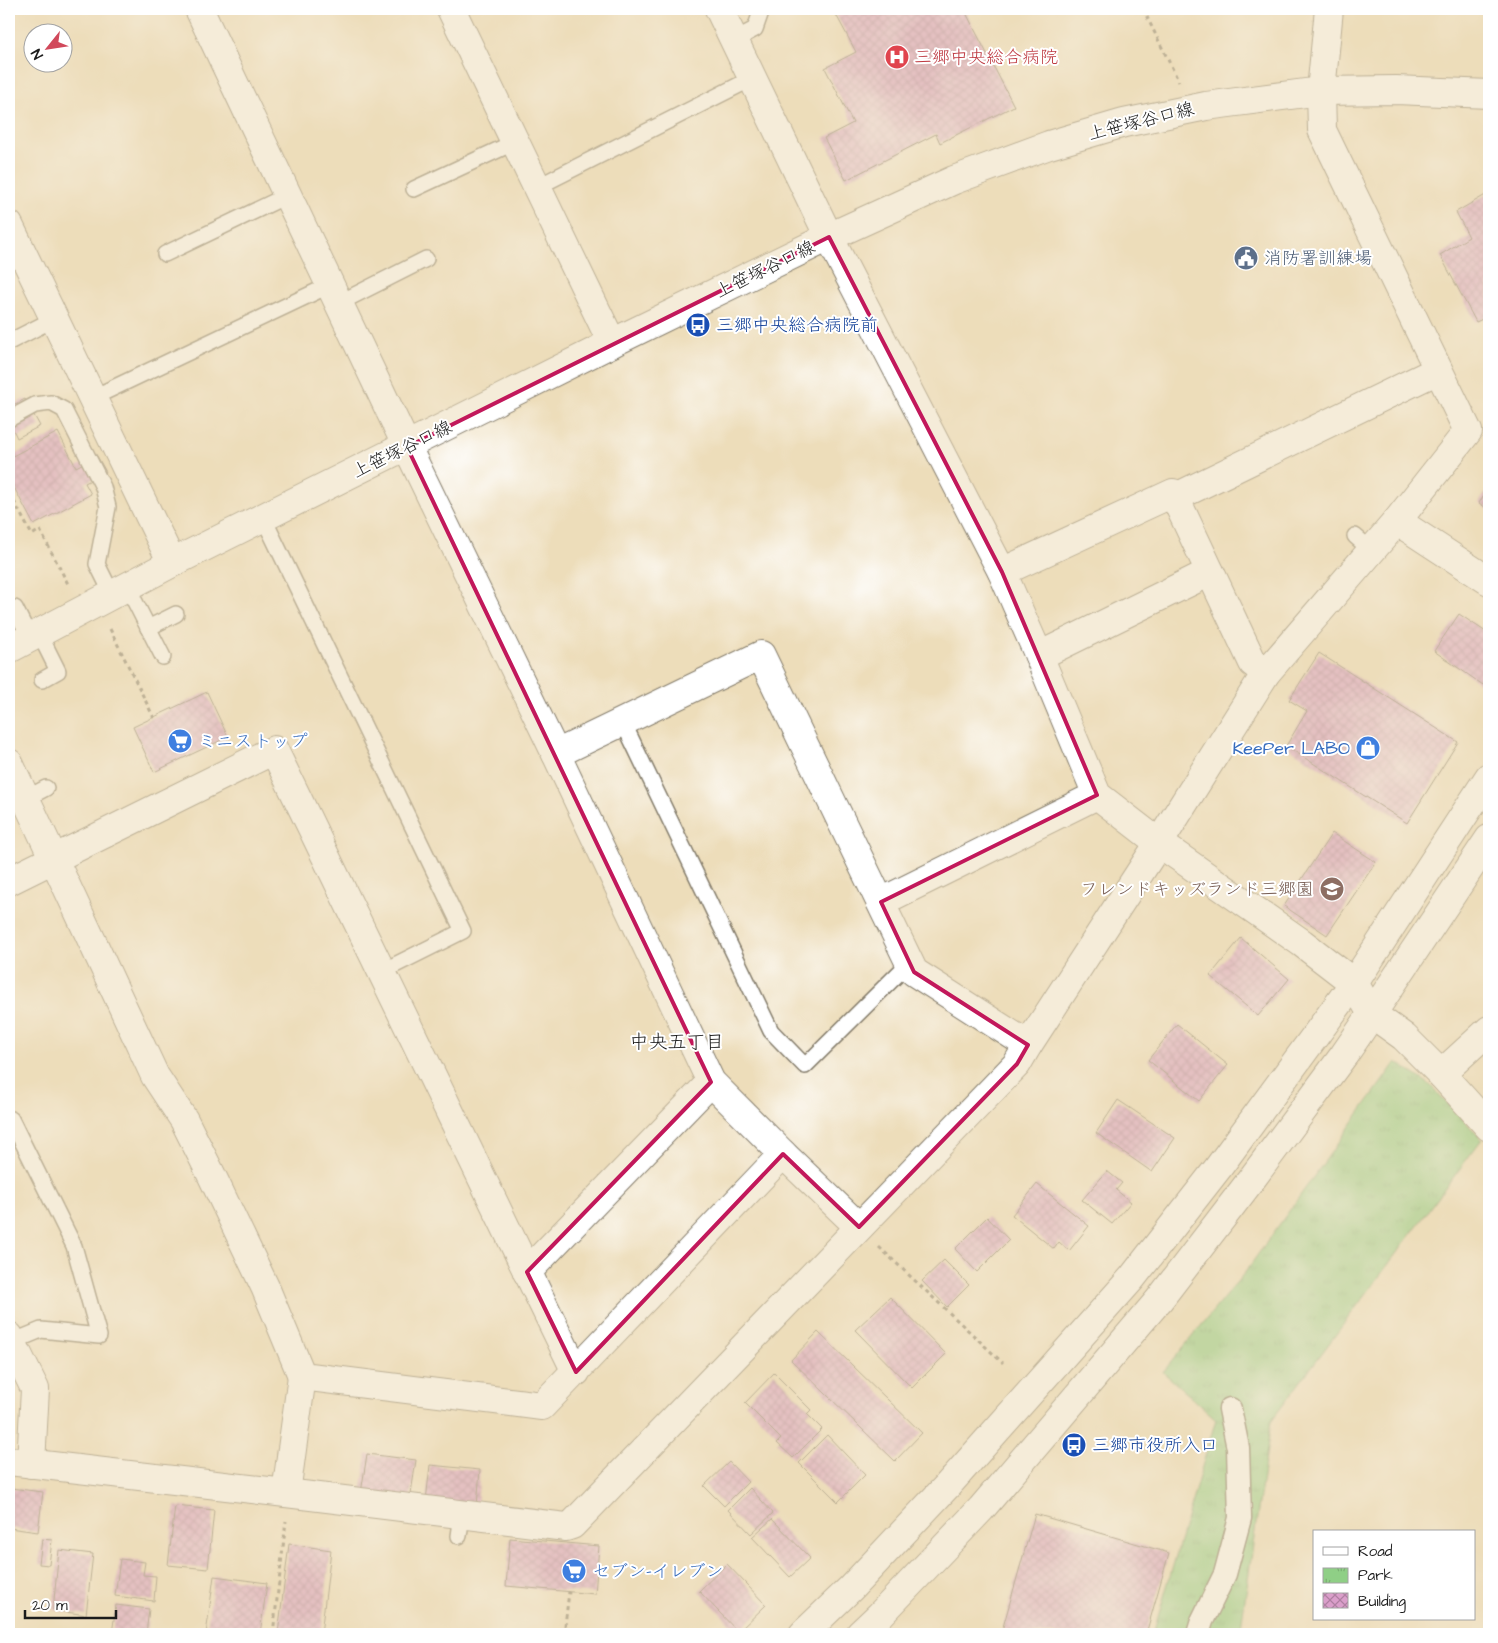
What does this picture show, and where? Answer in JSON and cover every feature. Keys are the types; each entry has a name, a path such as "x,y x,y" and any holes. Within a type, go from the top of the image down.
{"street":[{"path":"199,9 711,1082 859,1227"},
{"path":"451,9 612,343"},
{"path":"719,9 829,237 1002,572 1097,796 1302,943 1354,983 1372,1014 1404,1037 1489,1126"},
{"path":"10,1339 35,1389 20,1462 288,1493 460,1525 566,1528 572,1525 1017,1064 1160,843 1266,673 1363,543 1397,521 1468,431 1322,130 1321,91 1329,9"},
{"name":"上笹塚谷口線","path":"26,640 172,563 612,343 829,237 954,180 1049,145 1124,124 1206,106 1321,91 1396,90 1489,94"},
{"path":"9,225 172,563"},
{"path":"1176,497 1309,441 1438,370"},
{"path":"1002,572 1174,493 1252,663 1266,673"},
{"path":"1397,521 1489,581"},
{"path":"1039,656 1210,572"},
{"path":"556,754 762,655 914,972 1028,1045"},
{"path":"9,880 274,750 576,1372"},
{"path":"9,764 36,794 53,859 155,1076 184,1120 257,1270 302,1376 288,1493"},
{"path":"803,1634 851,1588 947,1486 1132,1278 1218,1168 1354,983 1489,777"},
{"path":"881,902 1097,796"},
{"path":"860,1634 981,1509 1159,1300 1245,1188 1372,1014 1489,839"},
{"path":"1441,1074 1489,1030"},
{"path":"527,1272 711,1082"},
{"path":"302,1376 542,1406 783,1154"},
{"path":"1198,1634 1202,1621 1226,1574 1240,1518 1238,1448 1230,1410"}],"lane":[{"path":"734,40 756,29 762,9"},
{"path":"537,187 753,78"},
{"path":"414,189 515,142"},
{"path":"165,254 288,195"},
{"path":"92,398 334,294 426,259"},
{"path":"9,342 54,319"},
{"path":"9,419 35,405 51,403 64,410 103,486 108,507 97,564 120,590 148,628 163,657"},
{"path":"263,517 463,931 381,972"},
{"path":"15,608 26,640 58,671 42,680"},
{"path":"148,628 176,614"},
{"path":"624,722 771,1031 805,1066 910,962"},
{"path":"9,1121 12,1119 74,1246 98,1336 41,1330 10,1339"}],"path":[{"path":"1143,9 1181,86"},
{"path":"16,491 9,494 32,535 40,530 72,591"},
{"path":"108,624 154,718"},
{"path":"859,1227 1002,1363"},
{"path":"273,1634 288,1493"},
{"path":"564,1634 569,1592"}],"highlighted area":[{"path":"829,237 1002,572 1097,795 881,902 914,972 1028,1045 1017,1064 859,1227 783,1154 576,1372 527,1272 711,1082 407,447"}],"green space":[{"path":"1396,1062 1429,1084 1482,1139 1271,1421 1240,1634 1153,1634 1216,1419 1163,1372 1246,1271"}],"building":[{"path":"833,9 964,9 1014,106 940,143 936,134 846,180 824,138 853,123 825,68 856,52"},
{"path":"1489,193 1489,316 1476,322 1440,255 1469,237 1456,212"},
{"path":"25,399 40,426 17,438 9,421 9,407"},
{"path":"58,432 76,467 97,456 106,472 85,483 91,494 34,525 9,478 9,458"},
{"path":"1489,488 1489,510 1479,503"},
{"path":"1459,614 1489,634 1489,676 1483,685 1434,651"},
{"path":"1319,653 1458,742 1407,823 1286,746 1307,711 1289,700"},
{"path":"207,692 228,737 154,772 133,727"},
{"path":"1332,833 1376,862 1327,935 1284,906"},
{"path":"1241,938 1289,979 1258,1016 1210,976"},
{"path":"1177,1024 1228,1065 1199,1101 1148,1060"},
{"path":"1118,1100 1175,1138 1152,1172 1096,1133"},
{"path":"1107,1171 1122,1183 1116,1190 1131,1202 1112,1224 1082,1200"},
{"path":"1037,1184 1089,1226 1069,1251 1059,1242 1054,1249 1012,1215"},
{"path":"987,1217 1009,1240 977,1272 955,1249"},
{"path":"944,1260 969,1285 947,1307 922,1281"},
{"path":"890,1297 946,1354 912,1388 855,1330"},
{"path":"818,1332 922,1433 895,1461 791,1360"},
{"path":"774,1373 811,1410 807,1414 822,1429 793,1458 777,1443 781,1439 745,1403"},
{"path":"827,1435 865,1475 838,1502 799,1463"},
{"path":"367,1454 416,1460 410,1500 361,1493"},
{"path":"729,1462 748,1482 724,1506 704,1486"},
{"path":"430,1465 480,1470 477,1506 426,1501"},
{"path":"10,1488 43,1492 38,1532 9,1528"},
{"path":"750,1488 773,1513 751,1534 728,1510"},
{"path":"175,1506 214,1510 208,1569 168,1565"},
{"path":"1035,1514 1169,1553 1146,1634 1001,1634"},
{"path":"772,1519 810,1558 790,1577 752,1537"},
{"path":"510,1538 599,1546 595,1594 506,1586"},
{"path":"42,1539 52,1540 49,1565 39,1564"},
{"path":"289,1544 331,1550 321,1634 278,1634"},
{"path":"59,1550 93,1554 86,1615 53,1610"},
{"path":"120,1559 145,1562 143,1575 156,1576 154,1601 115,1596"},
{"path":"727,1564 766,1605 738,1632 699,1591"},
{"path":"214,1576 267,1583 260,1634 206,1634"},
{"path":"116,1605 149,1609 146,1634 112,1634"}],"place":[{"name":"三郷中央総合病院","path":"897,57"},
{"name":"消防署訓練場","path":"1246,258"},
{"name":"三郷中央総合病院前","path":"698,325"},
{"name":"ミニストップ","path":"180,741"},
{"name":"KeePer LABO","path":"1368,748"},
{"name":"フレンドキッズランド三郷園","path":"1332,889"},
{"name":"三郷市役所入口","path":"1074,1445"},
{"name":"セブン-イレブン","path":"574,1571"}],"district":[{"name":"中央五丁目","path":"677,1041"}]}
